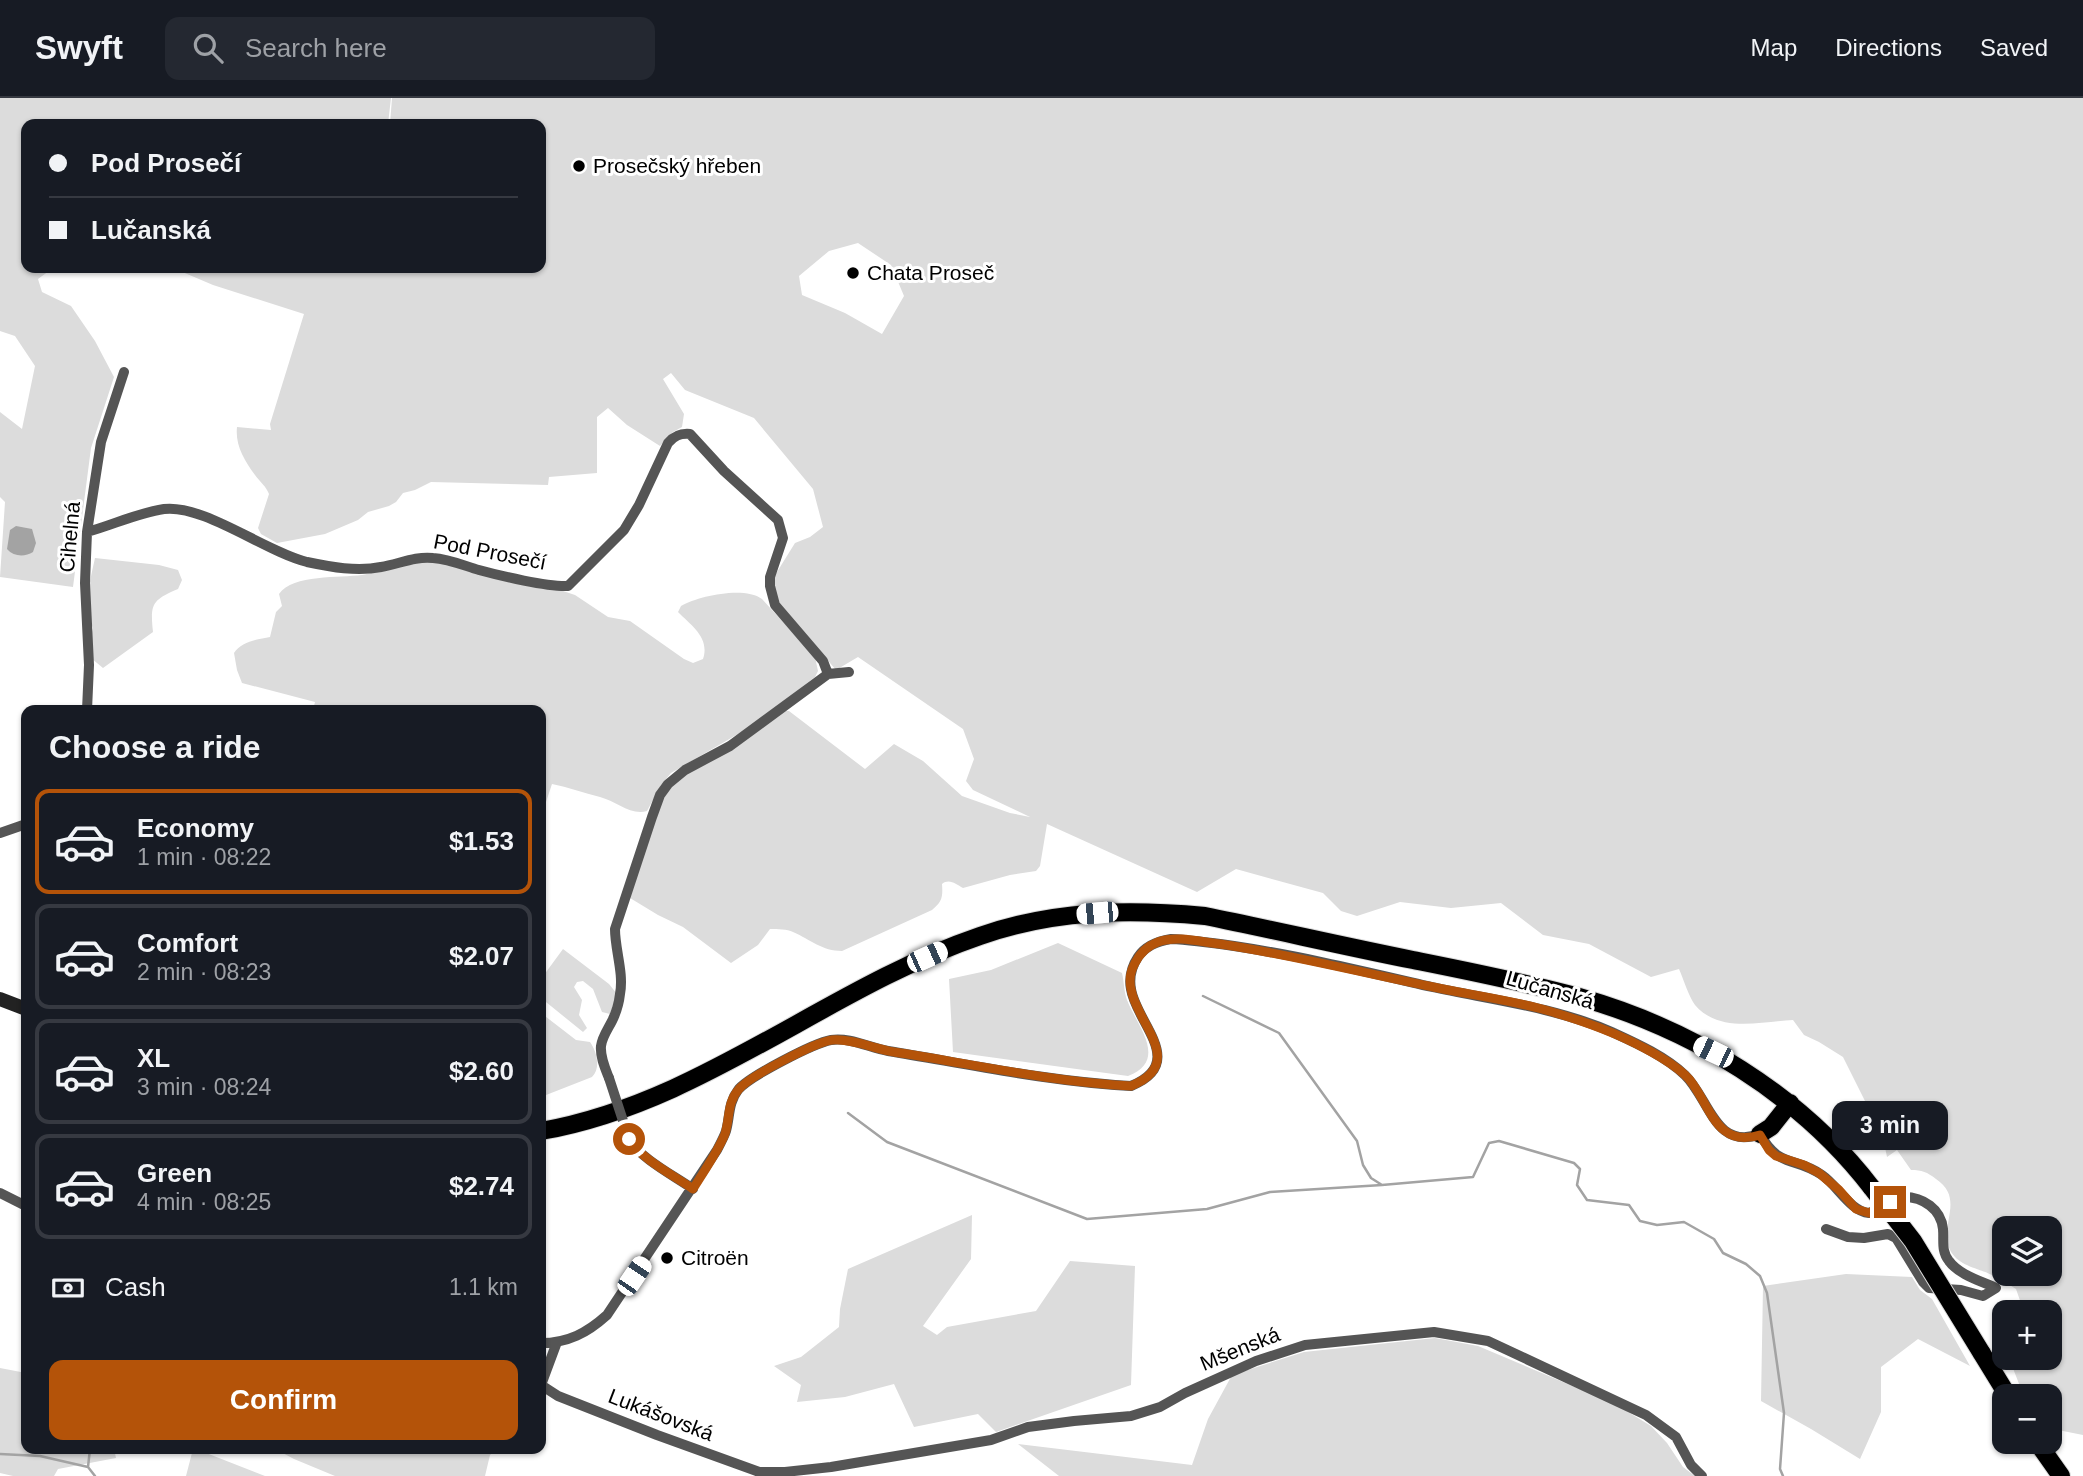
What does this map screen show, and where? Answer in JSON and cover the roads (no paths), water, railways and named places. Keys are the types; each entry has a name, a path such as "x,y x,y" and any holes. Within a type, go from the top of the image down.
{"main road":[{"path":"546,1130 592,1120 663,1095 910,964 981,935 1024,923 1118,911 1163,912 1217,918 1579,997 1623,1012 1713,1052 1790,1103 1872,1188 1913,1241 2001,1384"},
{"path":"1760,1135 1790,1103"},
{"path":"2045,1454 2061,1476"}],"street":[{"name":"Cihelná","path":"87,705 89,666 85,583 88,532 101,442 124,372"},
{"name":"Pod Prosečí","path":"88,532 143,514 174,509 196,513 304,561 366,569 381,568 413,559 433,558 492,574 568,586 624,530 639,505 668,443 684,433 690,434 724,471 778,520 783,538 770,577 773,599 775,605 823,662 828,674"},
{"path":"693,1189 645,1156 629,1139 601,1055 603,1038 621,994 615,929 660,795 676,777 730,746 828,674 849,672"},
{"path":"0,833 21,826"},
{"name":"Lučanská","path":"546,1343 571,1339 583,1334 607,1315 717,1150 725,1132 730,1104 739,1088 750,1080 816,1045 831,1040 1019,1072 1131,1086 1145,1080 1154,1071 1157,1054 1153,1034 1131,989 1133,968 1142,951 1151,945 1171,939 1259,950 1323,962 1496,998 1582,1021 1612,1032 1674,1066 1691,1081 1712,1117 1725,1131 1735,1136 1760,1135"},
{"path":"0,999 21,1007"},
{"path":"1760,1135 1776,1156 1819,1173 1862,1212 1875,1211 1905,1197 1921,1200 1932,1206 1941,1223 1943,1247 1950,1264 1996,1289 1983,1296 1961,1290 1933,1289 1923,1282 1896,1238 1888,1234 1864,1238 1848,1237 1826,1229"},
{"path":"0,1194 21,1204"},
{"name":"Mšenská","path":"763,1474 831,1467 991,1440 1028,1427 1131,1416 1160,1407 1229,1373 1293,1348 1434,1332 1488,1341 1646,1415 1676,1437 1691,1465 1702,1476"},
{"path":"546,1372 557,1342"},
{"name":"Lukášovská","path":"546,1388 558,1396 763,1474"}],"waterway":[{"path":"1203,996 1279,1033 1357,1141 1363,1165 1371,1178 1382,1185"},
{"path":"848,1113 887,1142 1087,1219 1207,1209 1270,1192 1473,1177 1489,1143 1499,1141 1574,1163 1580,1169 1577,1185 1587,1200 1629,1205 1640,1221 1657,1225 1684,1222 1714,1239 1723,1253 1746,1264 1760,1276 1767,1293 1784,1413 1780,1469 1783,1476"},
{"path":"0,1454 40,1456 88,1467 95,1476"},
{"path":"88,1467 89,1454"}],"place":[{"name":"Prosečský hřeben","path":"579,166"},
{"name":"Chata Proseč","path":"853,273"},
{"name":"Citroën","path":"667,1258"}]}
